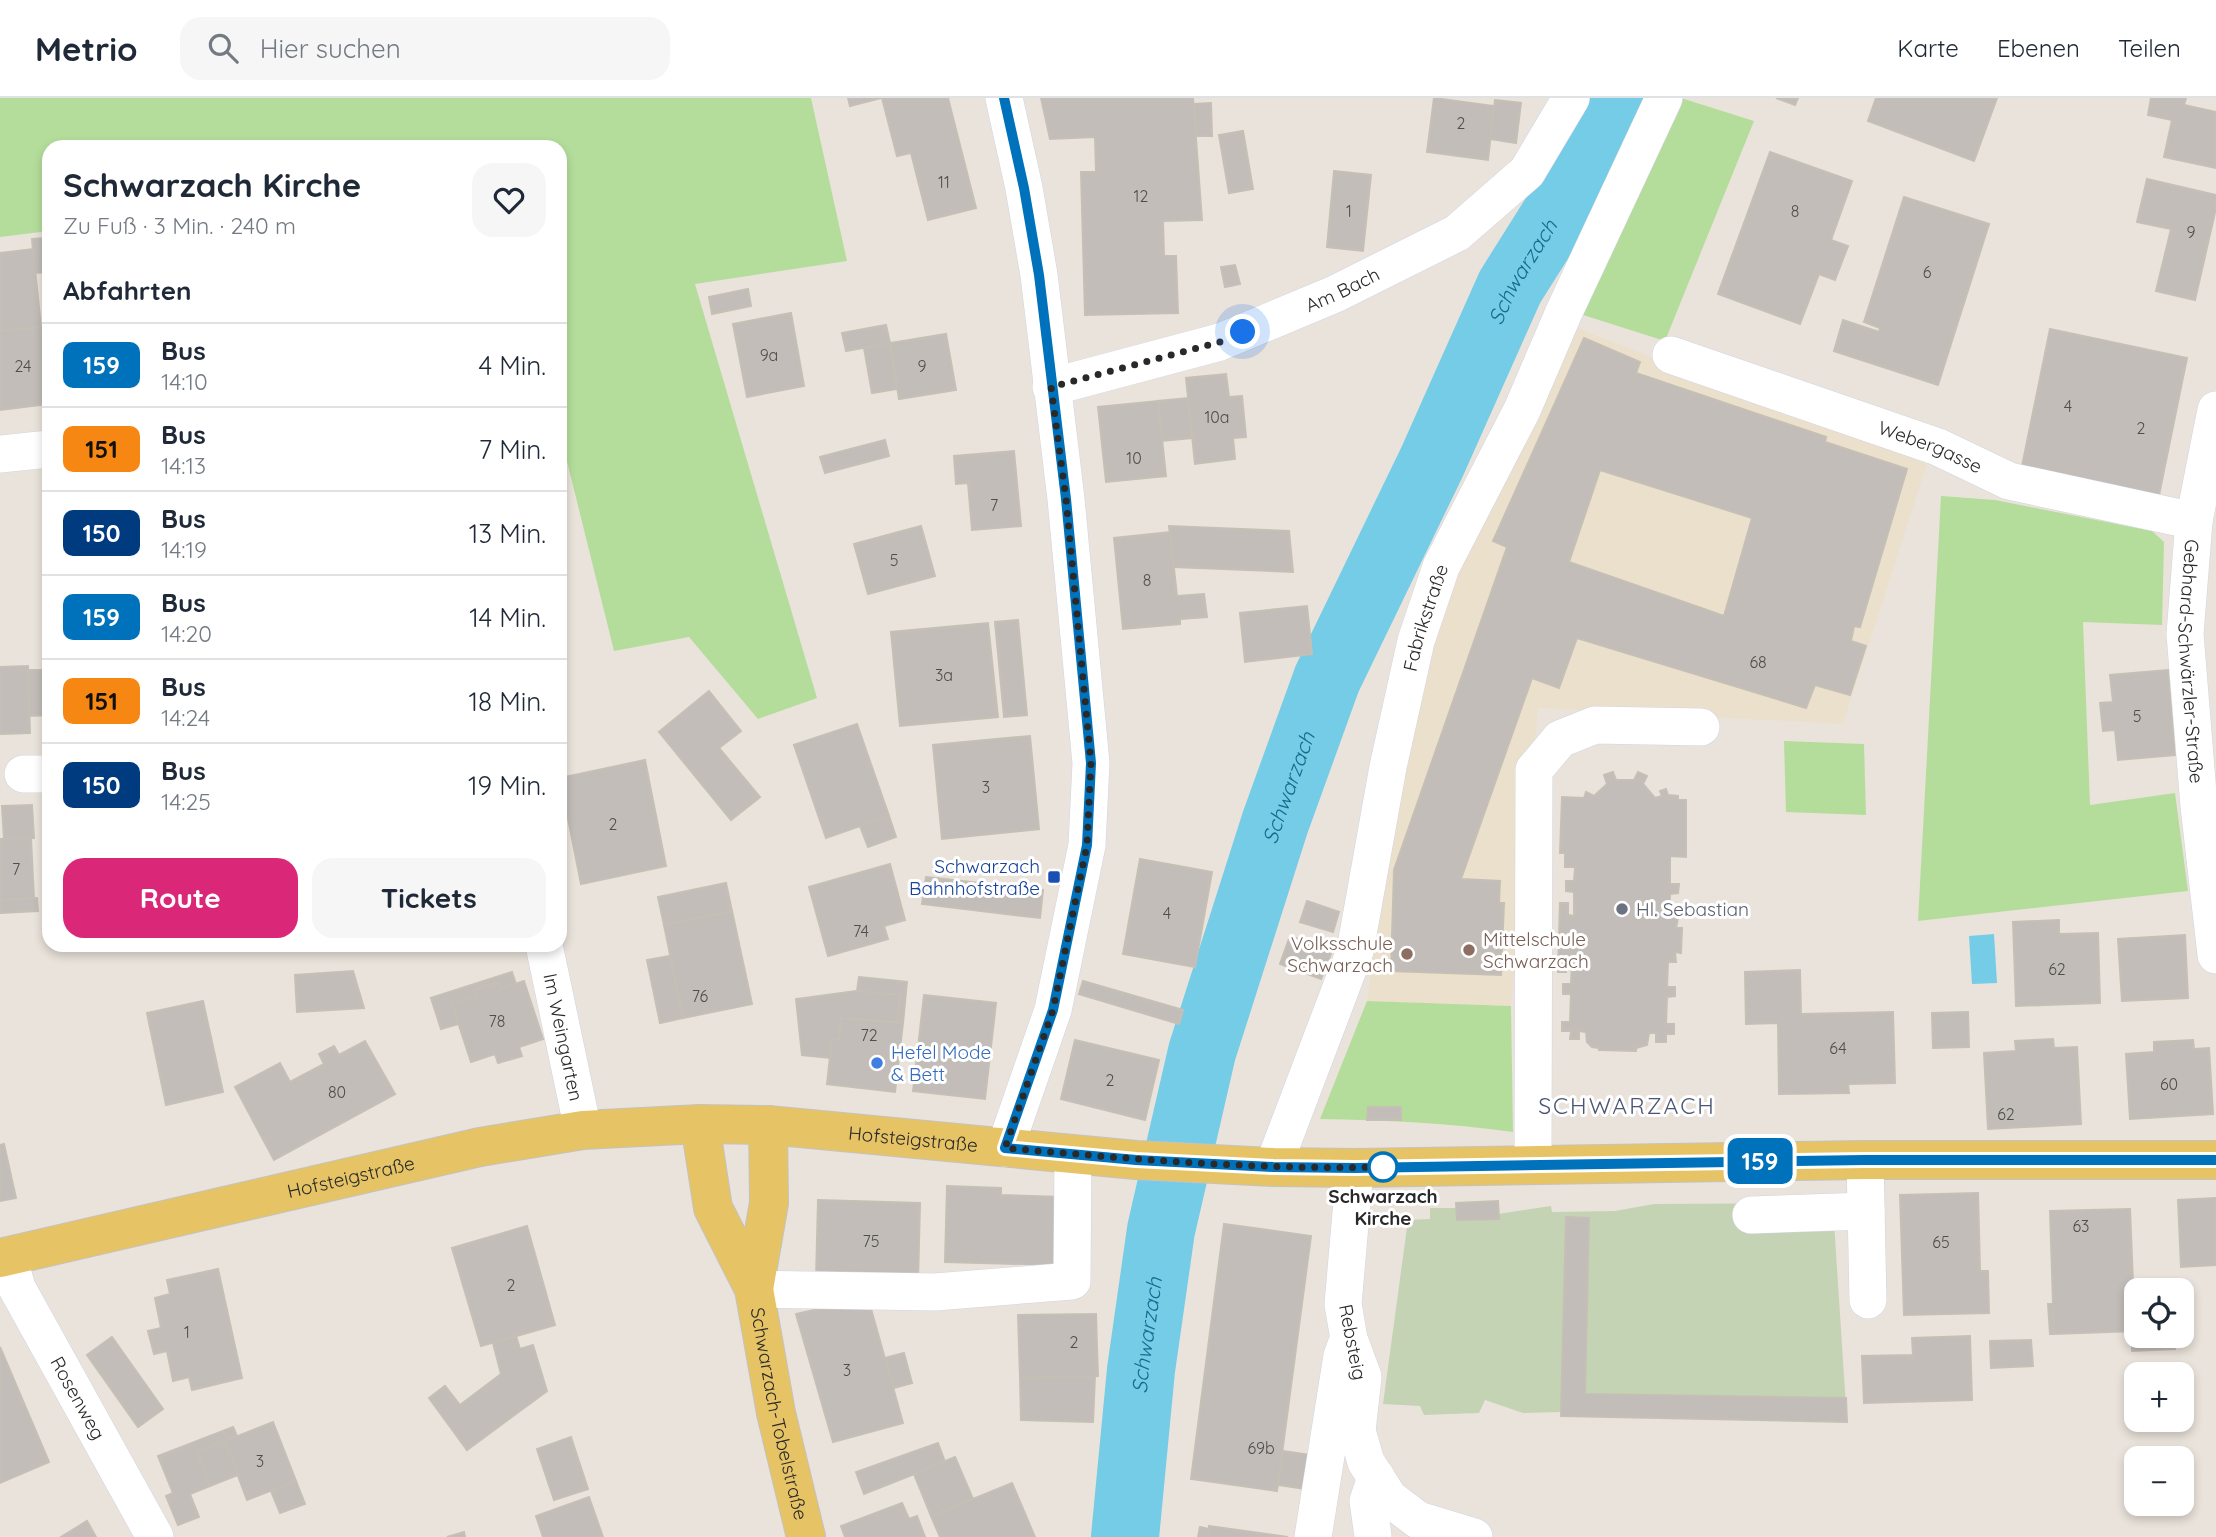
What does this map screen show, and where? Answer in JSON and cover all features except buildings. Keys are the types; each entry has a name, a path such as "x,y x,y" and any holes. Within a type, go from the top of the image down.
{"main road":[{"name":"Hofsteigstraße","path":"4,1257 480,1147 583,1130 699,1124 768,1125 1142,1160 1273,1167 1865,1160 2216,1160"},
{"name":"Schwarzach-Tobelstraße","path":"699,1124 713,1208 754,1289 766,1367 806,1537"},
{"name":"Schwarzach-Tobelstraße","path":"754,1289 769,1203 768,1125"}],"street":[{"path":"1004,98 1024,188 1039,275 1066,499 1091,763 1087,845 1053,1010 1005,1148"},
{"name":"Am Bach","path":"1051,387 1220,342 1335,294 1457,233 1527,172 1571,98"},
{"name":"Fabrikstraße","path":"1273,1167 1355,951 1388,767 1416,641 1441,567 1522,410 1564,312 1664,98"},
{"name":"Webergasse","path":"1671,355 1938,447 2008,481 2194,520"},
{"name":"Gebhard-Schwärzler-Straße","path":"2216,410 2194,520 2201,634 2199,806 2216,955"},
{"path":"0,454 42,450"},
{"path":"1533,1164 1534,770 1560,739 1595,725 1701,727"},
{"name":"Im Weingarten","path":"545,952 583,1130"},
{"path":"754,1289 935,1292 1072,1281 1073,1154"},
{"path":"1865,1160 1868,1300"},
{"name":"Rebsteig","path":"1355,1168 1343,1304 1349,1339 1363,1377 1357,1430 1366,1461 1389,1498 1418,1520 1474,1537"},
{"path":"1751,1216 1866,1211"},
{"name":"Rosenweg","path":"4,1257 17,1288 155,1537"},
{"path":"1312,1537 1342,1356 1349,1339"},
{"path":"1373,1536 1368,1501 1376,1477"}],"shaded area":[{"path":"1572,326 1927,464 1843,724 1538,708 1511,1006 1367,1001 1380,906 1420,676 1460,562"}],"green space":[{"path":"0,98 811,98 847,261 695,284 817,698 758,719 689,637 614,651 567,461 567,140 42,140 42,232 0,237"},
{"path":"1681,98 1754,121 1665,341 1580,314"},
{"path":"1941,496 1995,500 2152,531 2164,542 2162,625 2083,622 2090,805 2175,793 2188,891 1918,921"},
{"path":"1784,741 1864,744 1866,815 1786,812"},
{"path":"1367,1001 1511,1006 1513,1132 1417,1122 1320,1119"},
{"path":"1807,1203 1834,1222 1847,1422 1561,1416 1561,1412 1523,1413 1485,1400 1479,1413 1424,1415 1420,1406 1383,1404 1408,1220 1430,1219 1430,1208 1456,1208 1457,1220 1498,1219 1498,1214 1551,1206 1552,1212 1615,1211 1654,1204"}],"water":[{"path":"1994,934 1997,983 1972,984 1969,936"}],"waterway":[{"name":"Schwarzach","path":"1125,1537 1141,1370 1161,1230 1202,1052 1275,823 1327,679 1432,462 1510,287 1629,98"}],"bus line":[{"name":"159","path":"1004,98 1024,188 1039,275 1066,499 1091,763 1087,845 1053,1010 1005,1148 1136,1160 1355,1168 1865,1160 2216,1160"}],"place":[{"name":"Schwarzach Bahnhofstraße","path":"1054,877"},
{"name":"Hl. Sebastian","path":"1622,909"},
{"name":"Mittelschule Schwarzach","path":"1469,950"},
{"name":"Volksschule Schwarzach","path":"1407,954"},
{"name":"Hefel Mode & Bett","path":"877,1063"},
{"name":"Schwarzach Kirche","path":"1383,1167"}],"district":[{"name":"SCHWARZACH","path":"1627,1105"}],"route":[{"path":"1243,332 1220,342 1051,387 1066,499 1091,763 1087,845 1053,1010 1005,1148 1208,1164 1383,1167"}]}
